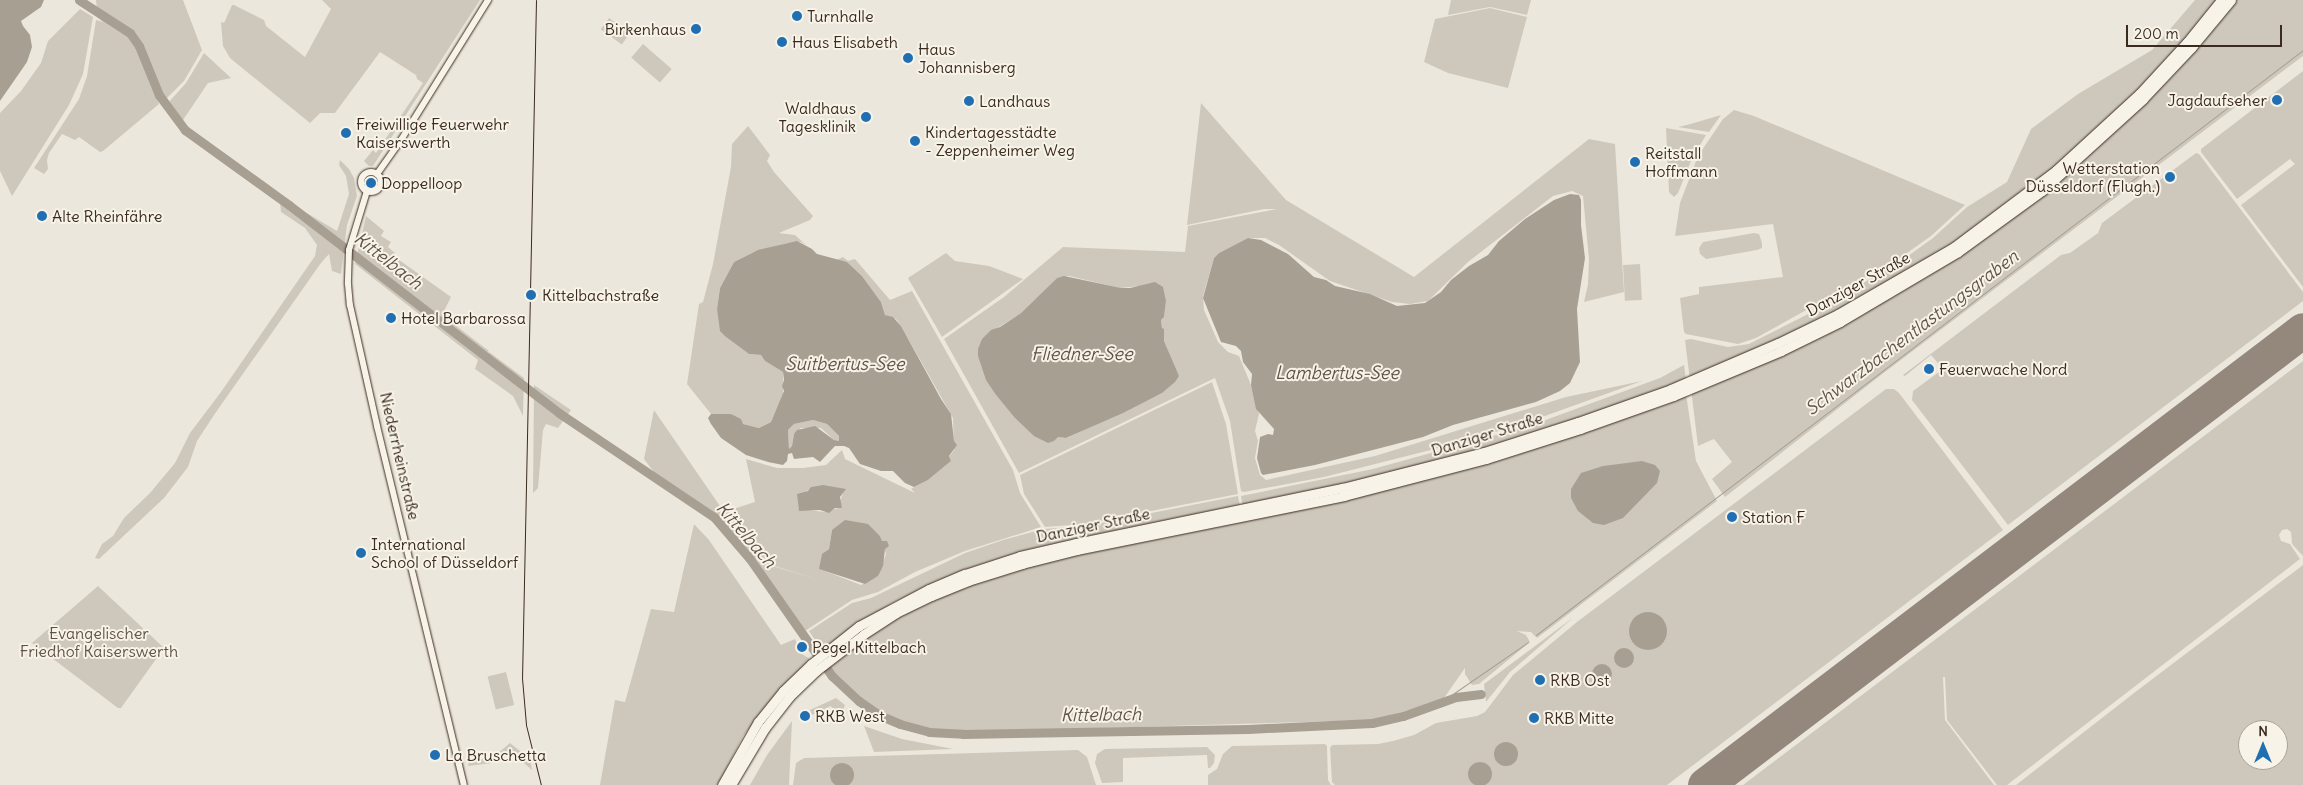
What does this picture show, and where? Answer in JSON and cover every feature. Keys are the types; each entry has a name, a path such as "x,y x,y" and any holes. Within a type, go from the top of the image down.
{"highway":[{"name":"Danziger Straße","path":"722,785 758,722 783,691 829,653 893,606 928,589 1020,556 1076,542 1342,488 1484,452 1624,406 1720,369 1838,314 1946,252 2038,185 2083,147 2139,94 2187,42 2221,0"},
{"name":"Danziger Straße","path":"829,653 896,613 968,581 1077,550 1344,496 1477,461 1580,429 1664,399 1781,351 1840,322 1901,287 1958,252 2042,192 2143,99 2192,47 2231,0"},
{"name":"Danziger Straße","path":"731,785 765,728 814,667"}],"main road":[{"name":"Niederrheinstraße","path":"376,174 401,140 488,0"},
{"name":"Niederrheinstraße","path":"369,172 376,174 380,179 380,186 374,191 367,191 362,186 363,176 369,172"},
{"name":"Niederrheinstraße","path":"367,191 351,240 348,260 350,305 376,426 464,785"}],"green space":[{"path":"96,0 183,0 202,50 184,81 164,101 137,39 126,26 97,10"},
{"path":"322,0 480,0 373,166 369,166 364,161 373,150 376,153 423,83 417,79 416,75 380,52 335,113 320,113 310,123 230,58 223,46 221,22 224,23 232,5 234,5 264,20 266,26 305,57 331,9"},
{"path":"1451,0 1531,0 1527,15 1490,7 1448,15"},
{"path":"2195,0 2303,0 2303,56 1881,375 1725,497 1712,479 1732,462 1714,439 1698,446 1685,340 1691,339 1728,347 1749,344 1820,308 1901,261 1933,238 1967,207 2007,182 2031,129 2078,94 2152,50"},
{"path":"1490,8 1527,17 1508,88 1448,73 1424,62 1435,19"},
{"path":"80,9 93,17 83,74 69,105 12,196 0,171 0,113 21,91 41,63 48,41"},
{"path":"98,14 124,29 134,40 159,104 100,152 79,137 75,140 62,134 49,153 47,160 48,169 44,174 34,168 79,99 87,76 96,20 103,22 97,17"},
{"path":"609,18 630,33 622,45 601,29"},
{"path":"643,44 672,69 660,83 631,58"},
{"path":"204,53 231,78 208,83 181,123 167,104 186,83"},
{"path":"2303,71 2303,287 2241,205 2295,164 2290,159 2237,199 2201,152 2201,149"},
{"path":"1201,103 1286,200 1414,277 1589,139 1615,144 1624,292 1584,302 1588,284 1589,259 1583,196 1572,191 1553,196 1468,262 1428,301 1410,304 1392,302 1330,281 1279,245 1265,238 1248,238 1219,253 1214,258 1203,296 1204,310 1218,342 1228,352 1239,356 1251,385 1259,414 1255,431 1258,441 1255,458 1260,475 1266,480 1375,456 1566,397 1642,381 1531,421 1466,441 1324,477 1244,492 1241,491 1230,421 1215,378 1019,473 944,339 1004,297 1063,247 1185,252 1188,226 1277,209 1264,209 1187,225","holes":["1069,276 1120,288 1140,286 1166,301 1164,317 1161,320 1164,341 1169,353 1162,393 1067,438 1058,437 1014,417 996,395 985,375 994,330 1021,313 1057,278"]},
{"path":"1734,110 1754,116 1965,205 1931,236 1900,258 1756,338 1738,344 1686,334 1684,332 1680,298 1699,294 1699,287 1783,277 1773,224 1675,236 1680,203 1698,156 1723,119"},
{"path":"1721,115 1709,132 1678,127 1687,125"},
{"path":"748,126 770,155 767,161 774,172 813,216 810,220 779,233 795,235 807,246 801,242 788,243 752,253 734,262 720,288 717,309 726,337 749,354 761,355 765,361 783,372 783,395 771,422 759,428 743,424 731,414 711,414 687,384 699,304 703,302 713,264 731,167 732,144"},
{"path":"1666,128 1706,135 1691,161 1678,193 1674,197 1669,192"},
{"path":"2196,153 2199,154 2303,292 2303,301 2008,525 1912,400 1913,391 1943,369 1931,355 1905,376 1903,375 2061,255 2070,253 2098,233 2102,223"},
{"path":"340,160 349,169 354,178 357,196 347,225 341,274 332,271 329,254 214,415 197,441 188,467 164,498 99,559 95,558 102,544 113,536 124,518 150,493 175,463 190,433 221,392 315,256 317,245 305,228 281,212 280,202 295,206 337,231 349,194 346,176 339,165"},
{"path":"366,216 384,231 381,236 391,242 388,247 395,253 395,257 451,297 442,315 489,351 479,360 489,352 524,378 523,416 513,396 475,369 478,360 355,264"},
{"path":"1754,233 1759,234 1762,248 1706,259 1700,254 1699,248 1703,242"},
{"path":"946,253 955,261 989,266 1023,279 942,337 908,278"},
{"path":"843,257 848,261 855,259 890,300 912,291 1013,470 1020,493 1041,527 965,551 915,572 878,592 852,600 802,633 752,560 820,580 751,559 716,516 657,476 644,459 654,410 724,512 755,502 746,459 777,468 803,468 826,465 842,450 845,459 915,493 911,489 928,480 951,461 949,457 954,450 953,418 901,326 896,319 885,315 881,302 862,276 847,262 836,260","holes":["824,486 838,488 843,493 840,502 842,507 825,512 807,510 806,491","870,527 880,536 886,554 878,576 861,585 820,569 825,552 829,549 832,530"]},
{"path":"1640,264 1642,300 1625,301 1623,265"},
{"path":"2303,361 2303,556 2292,544 2291,532 2287,529 2282,530 2279,535 2281,541 2290,544 2300,559 2007,785 1997,785 1947,720 1945,677 1943,677 1945,720 1994,785 1743,785"},
{"path":"1684,365 1686,380 1578,420 1413,469 1243,507 1241,496 1373,469 1532,425 1660,378"},
{"path":"1212,382 1226,424 1238,494 1085,524 1045,527 1024,494 1020,475"},
{"path":"534,385 571,410 558,428 546,424 543,430 538,488 533,493"},
{"path":"1886,389 1894,389 1899,393 2003,530 1667,785 1335,785 1332,782 1330,748 1332,745 1378,744 1393,741 1414,735 1436,723 1477,716 1485,712 1513,675 1577,622"},
{"path":"1686,394 1696,461 1717,501 1537,638 1531,632 1517,631 1526,635 1530,642 1479,684 1472,685 1465,674 1465,668 1444,698 1419,707 1374,720 962,732 929,730 901,723 879,714 846,688 828,666 840,654 898,617 969,584 1023,567 1078,553 1345,500 1488,464 1580,434"},
{"path":"813,420 827,424 839,436 839,441 834,440 821,428 801,428 794,434 792,446 789,449 788,430 794,424"},
{"path":"1238,496 1240,507 927,586 892,603 821,649 809,631 852,603 871,598 965,553 1003,540 1043,529 1085,526"},
{"path":"694,524 709,540 781,645 795,639 802,654 810,659 790,679 743,736 718,785 600,785 615,700 625,702 651,609 674,612"},
{"path":"2303,565 2303,785 2016,785 2134,693"},
{"name":"Evangelischer Friedhof Kaiserswerth","path":"98,586 164,648 121,708 118,708 32,643"},
{"path":"1574,617 1510,672 1486,702 1484,684"},
{"path":"506,672 514,705 496,710 488,677"},
{"path":"836,698 845,705 839,720 831,706 812,715 810,710"},
{"path":"792,721 789,785 750,785 767,755"},
{"path":"864,726 902,739 953,749 874,752"},
{"path":"510,743 530,759 532,770 511,752 492,763 468,766 469,762 496,755"},
{"path":"1325,744 1327,746 1328,780 1331,785 1208,785 1208,775 1217,769 1223,754 1232,746"},
{"path":"1207,747 1215,755 1214,763 1210,768 1208,768 1207,755 1123,758 1123,782 1102,783 1095,763 1097,754 1105,749"},
{"path":"1078,750 1087,757 1096,785 793,785 796,763 804,758"}],"water":[{"path":"0,0 44,0 41,7 21,21 30,35 32,47 27,62 0,101"},
{"name":"Lambertus-See","path":"1570,194 1579,195 1581,200 1581,225 1585,258 1577,309 1580,362 1570,383 1560,391 1536,402 1453,425 1423,437 1315,465 1263,475 1261,473 1257,458 1260,437 1268,434 1273,435 1274,429 1256,409 1251,385 1252,374 1243,362 1241,351 1236,346 1221,342 1203,298 1214,258 1219,253 1248,238 1261,240 1288,254 1314,277 1326,280 1335,286 1370,294 1397,306 1425,303 1441,292 1451,280 1469,266 1488,255 1499,241 1525,219 1554,200"},
{"name":"Suitbertus-See","path":"797,241 817,254 847,262 862,276 881,302 885,315 893,317 901,326 951,414 954,441 957,445 949,456 951,461 928,480 914,487 905,483 893,471 881,471 860,464 849,448 844,446 835,446 820,462 813,457 794,459 792,453 788,454 787,461 783,465 746,455 721,438 708,418 711,414 731,414 741,419 743,424 759,428 771,422 784,391 782,386 784,380 783,372 765,361 761,355 749,354 720,331 717,309 720,288 734,262 758,250","holes":["813,420 827,424 839,436 839,441 834,440 815,426 797,430 794,434 792,446 789,449 788,430 794,424"]},
{"name":"Fliedner-See","path":"1064,276 1121,288 1130,288 1155,282 1163,287 1166,301 1164,317 1161,320 1162,328 1164,329 1164,341 1179,376 1162,393 1123,413 1066,438 1058,437 1048,443 1034,436 1014,417 996,395 986,380 978,356 978,349 982,339 991,330 1000,327 1021,313 1057,278"},
{"path":"1642,461 1655,465 1660,471 1657,483 1623,518 1604,525 1593,523 1578,511 1571,498 1571,489 1581,473 1603,466"},
{"path":"823,485 846,489 840,497 842,508 835,508 829,513 820,510 799,511 797,494 808,491 811,487"},
{"path":"845,520 868,524 880,536 882,541 887,541 889,546 885,549 883,566 878,576 865,584 819,569 822,554 829,549 832,530"},
{"path":"1648,612 1661,618 1667,631 1661,644 1648,650 1635,644 1629,631 1635,618"},
{"path":"1624,648 1631,651 1634,658 1631,665 1624,668 1617,665 1614,658 1617,651"},
{"path":"1602,664 1609,667 1612,674 1609,681 1602,684 1595,681 1592,674 1595,667"},
{"path":"1506,742 1511,743 1517,749 1517,759 1511,765 1506,766 1501,765 1495,759 1494,754 1495,749 1501,743"},
{"path":"1480,762 1485,763 1491,769 1491,779 1485,785 1480,786 1475,785 1469,779 1468,774 1469,769 1475,763"},
{"path":"842,763 851,766 854,775 851,784 842,787 833,784 830,775 833,766"}],"waterway":[{"name":"Kittelbach","path":"79,0 130,33 139,46 159,95 185,130 289,205 559,413 714,517 750,559 832,676 859,701 879,715 900,724 929,732 963,734 1248,729 1372,723 1403,716 1456,697 1481,694"},
{"name":"Schwarzbachentlastungsgraben","path":"1536,635 2303,50"},
{"name":"Schwarzbachentlastungsgraben","path":"1444,700 1528,642"}],"runway":[{"path":"1705,785 2303,330"}],"tram line":[{"path":"536,0 522,678 526,725 541,785"}],"place":[{"name":"Turnhalle","path":"797,16"},
{"name":"Birkenhaus","path":"696,29"},
{"name":"Haus Elisabeth","path":"782,42"},
{"name":"Haus Johannisberg","path":"908,58"},
{"name":"Jagdaufseher","path":"2277,100"},
{"name":"Landhaus","path":"969,101"},
{"name":"Waldhaus Tagesklinik","path":"866,117"},
{"name":"Freiwillige Feuerwehr Kaiserswerth","path":"346,133"},
{"name":"Kindertagesstädte - Zeppenheimer Weg","path":"915,141"},
{"name":"Reitstall Hoffmann","path":"1635,162"},
{"name":"Wetterstation Düsseldorf (Flugh.)","path":"2170,177"},
{"name":"Doppelloop","path":"371,183"},
{"name":"Alte Rheinfähre","path":"42,216"},
{"name":"Kittelbachstraße","path":"531,295"},
{"name":"Hotel Barbarossa","path":"391,318"},
{"name":"Feuerwache Nord","path":"1929,369"},
{"name":"Station F","path":"1732,517"},
{"name":"International School of Düsseldorf","path":"361,553"},
{"name":"Pegel Kittelbach","path":"802,647"},
{"name":"RKB Ost","path":"1540,680"},
{"name":"RKB West","path":"805,716"},
{"name":"RKB Mitte","path":"1534,718"},
{"name":"La Bruschetta","path":"435,755"}]}
